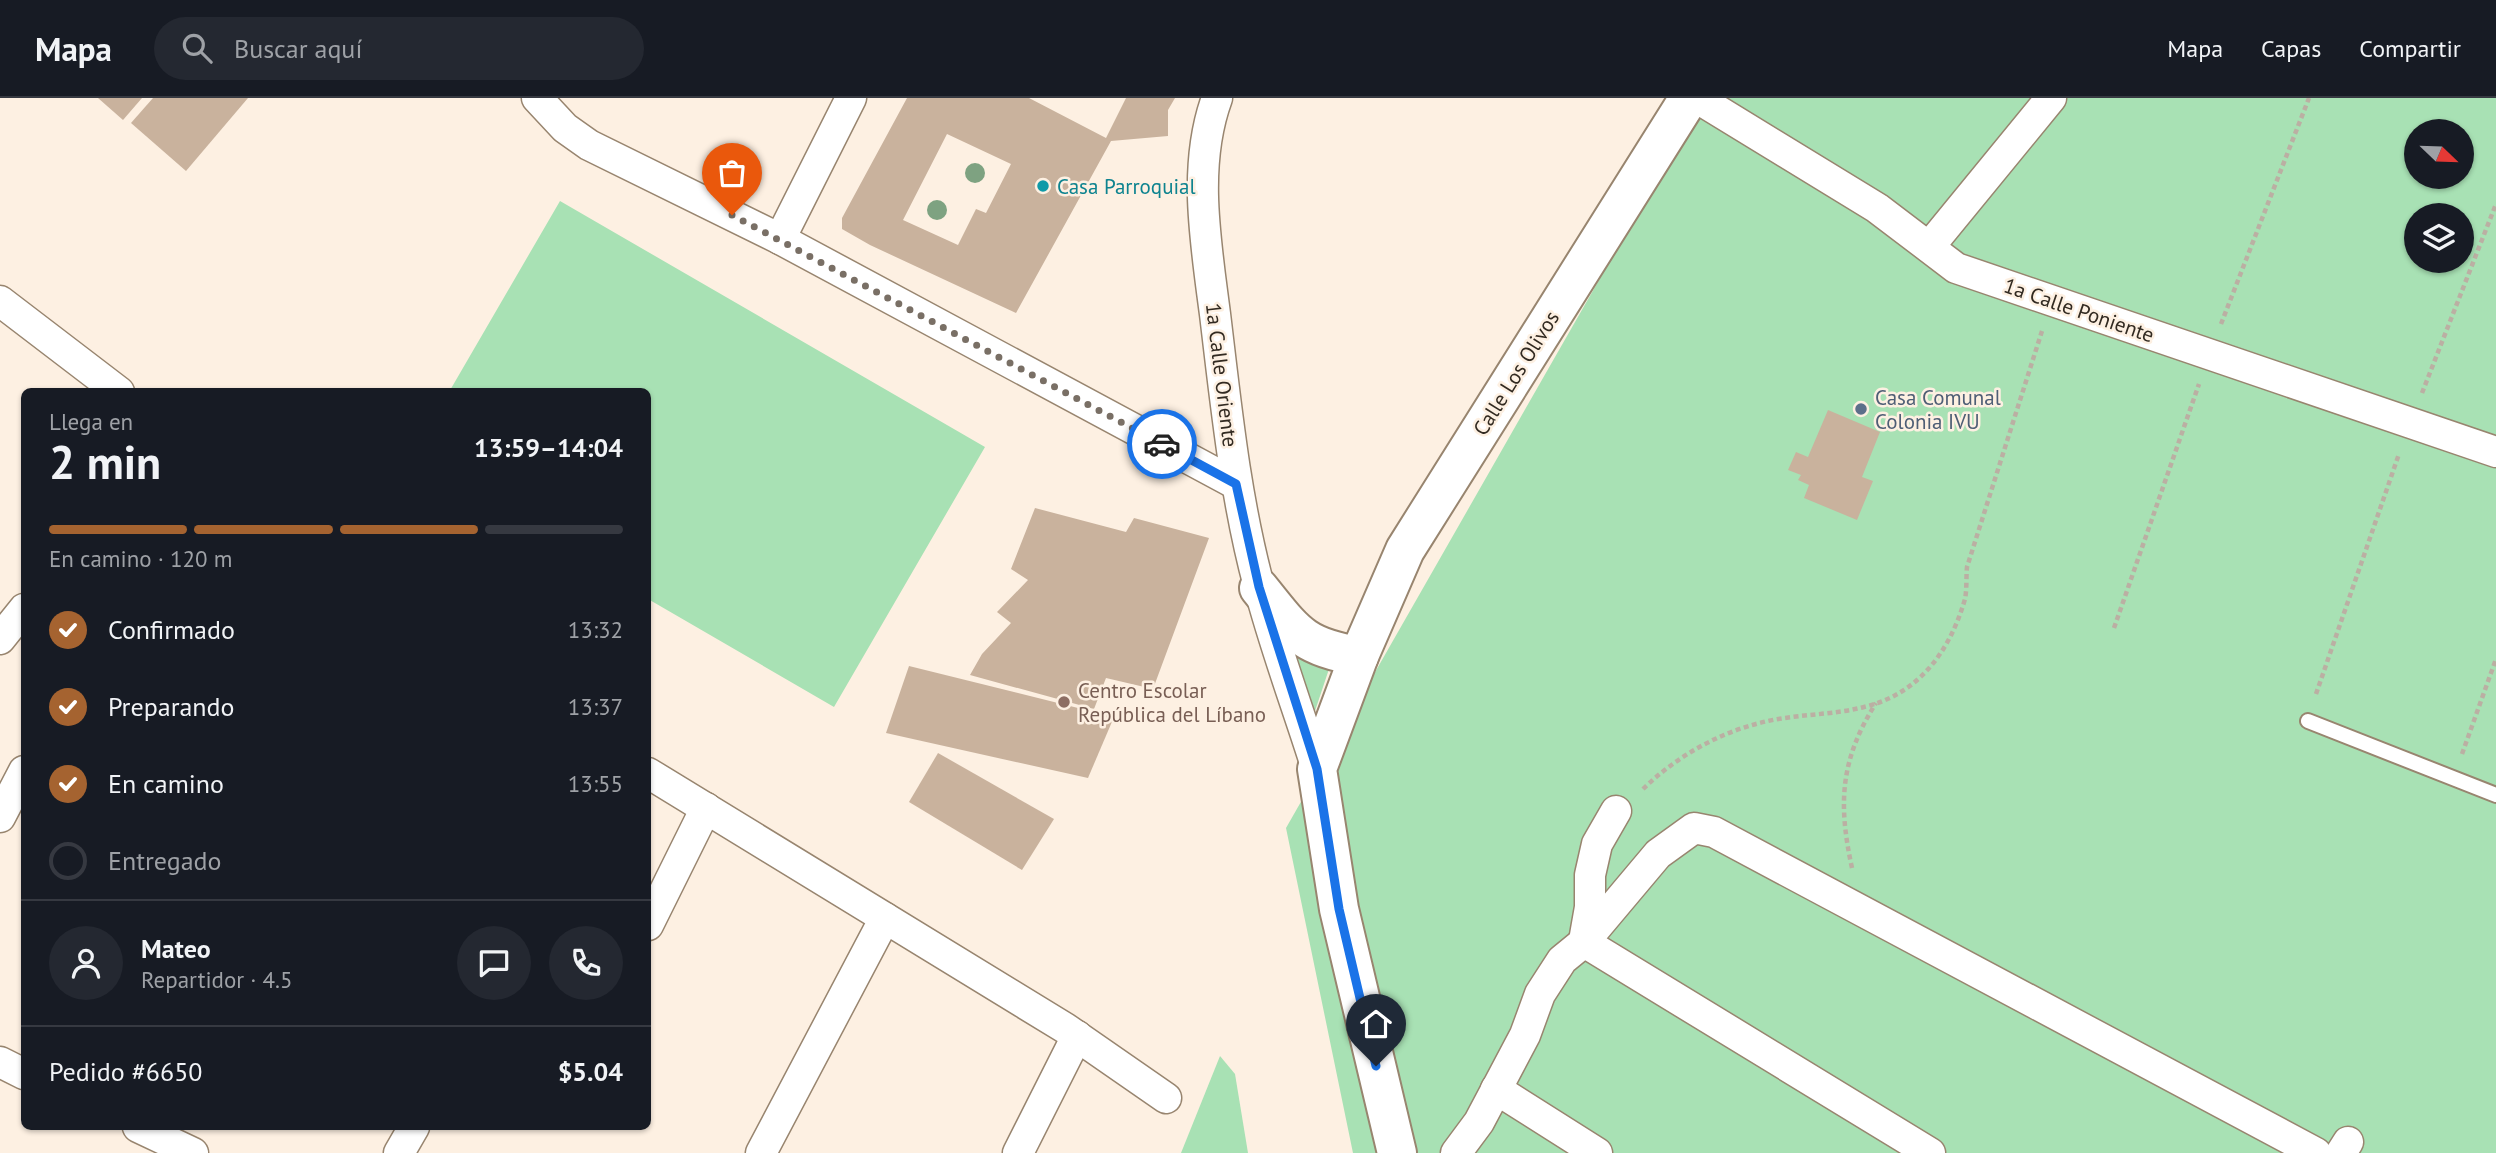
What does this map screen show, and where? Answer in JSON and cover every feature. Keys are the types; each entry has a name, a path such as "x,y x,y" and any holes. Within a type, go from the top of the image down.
{"street":[{"path":"537,98 565,128 589,145 780,239 1236,484"},
{"path":"780,239 851,98"},
{"name":"1a Calle Oriente","path":"1217,98 1204,150 1203,191 1208,263 1236,484 1259,587 1317,769"},
{"name":"Calle Los Olivos","path":"1317,769 1359,656 1405,550 1689,98"},
{"name":"1a Calle Poniente","path":"1697,98 1877,208 1956,268 2496,452"},
{"path":"1929,247 2051,98"},
{"path":"0,301 113,388"},
{"path":"1259,587 1288,624 1305,639 1329,651 1359,656"},
{"path":"0,639 21,613"},
{"path":"1317,769 1339,909 1397,1153"},
{"path":"651,775 1077,1036 1166,1098"},
{"path":"0,817 21,777"},
{"path":"651,919 706,808"},
{"path":"1584,942 1590,907 1590,875 1597,844 1616,811"},
{"path":"1457,1153 1479,1122 1525,1035 1541,994 1562,960 1584,942 1658,855 1694,828 1714,832 2316,1153"},
{"path":"761,1153 885,918"},
{"path":"1584,942 1930,1153"},
{"path":"1018,1153 1077,1036"},
{"path":"0,1062 21,1072"},
{"path":"1496,1089 1597,1153"},
{"path":"144,1130 193,1153"},
{"path":"400,1153 412,1130"}],"lane":[{"path":"2308,721 2496,795"}],"path":[{"path":"1616,811 1692,750 1730,732 1767,721 1864,707 1900,693 1920,680 1942,651 1965,597 1967,567 2051,300"},
{"path":"2454,778 2496,659"},
{"path":"1862,910 1847,845 1842,803 1845,776 1854,745 1877,702"}],"green space":[{"path":"1703,98 2496,98 2496,1153 1353,1153 1286,828"},
{"path":"560,201 985,447 834,707 651,601 651,388 451,388"},
{"path":"1292,641 1333,657 1309,729"},
{"path":"1220,1056 1235,1074 1248,1153 1181,1153"}],"building":[{"path":"98,98 142,98 123,120"},
{"path":"153,98 248,98 186,171 131,123"},
{"name":"Casa Parroquial","path":"907,98 1029,98 1106,138 1126,98 1175,98 1168,110 1168,136 1111,141 1016,313 870,245 842,229 842,218","holes":["947,134 1011,164 986,213 976,209 958,245 903,220"]},
{"path":"1828,410 1880,432 1862,477 1873,481 1857,520 1804,498 1809,485 1798,480 1801,475 1788,470 1796,452 1808,457"},
{"path":"1035,508 1126,532 1134,518 1209,538 1153,689 1106,678 1094,709 970,675 982,654 1011,623 997,612 1028,580 1011,569"},
{"path":"909,666 1114,717 1088,778 886,733"},
{"path":"938,753 1054,819 1022,870 909,802"}],"way so far":[{"path":"732,215 1162,444"}],"place":[{"name":"Casa Parroquial","path":"1043,186"},
{"name":"Casa Comunal Colonia IVU","path":"1861,409"},
{"name":"Centro Escolar República del Líbano","path":"1064,702"}],"route":[{"path":"1162,444 1236,484 1259,587 1317,769 1339,909 1376,1066"}]}
